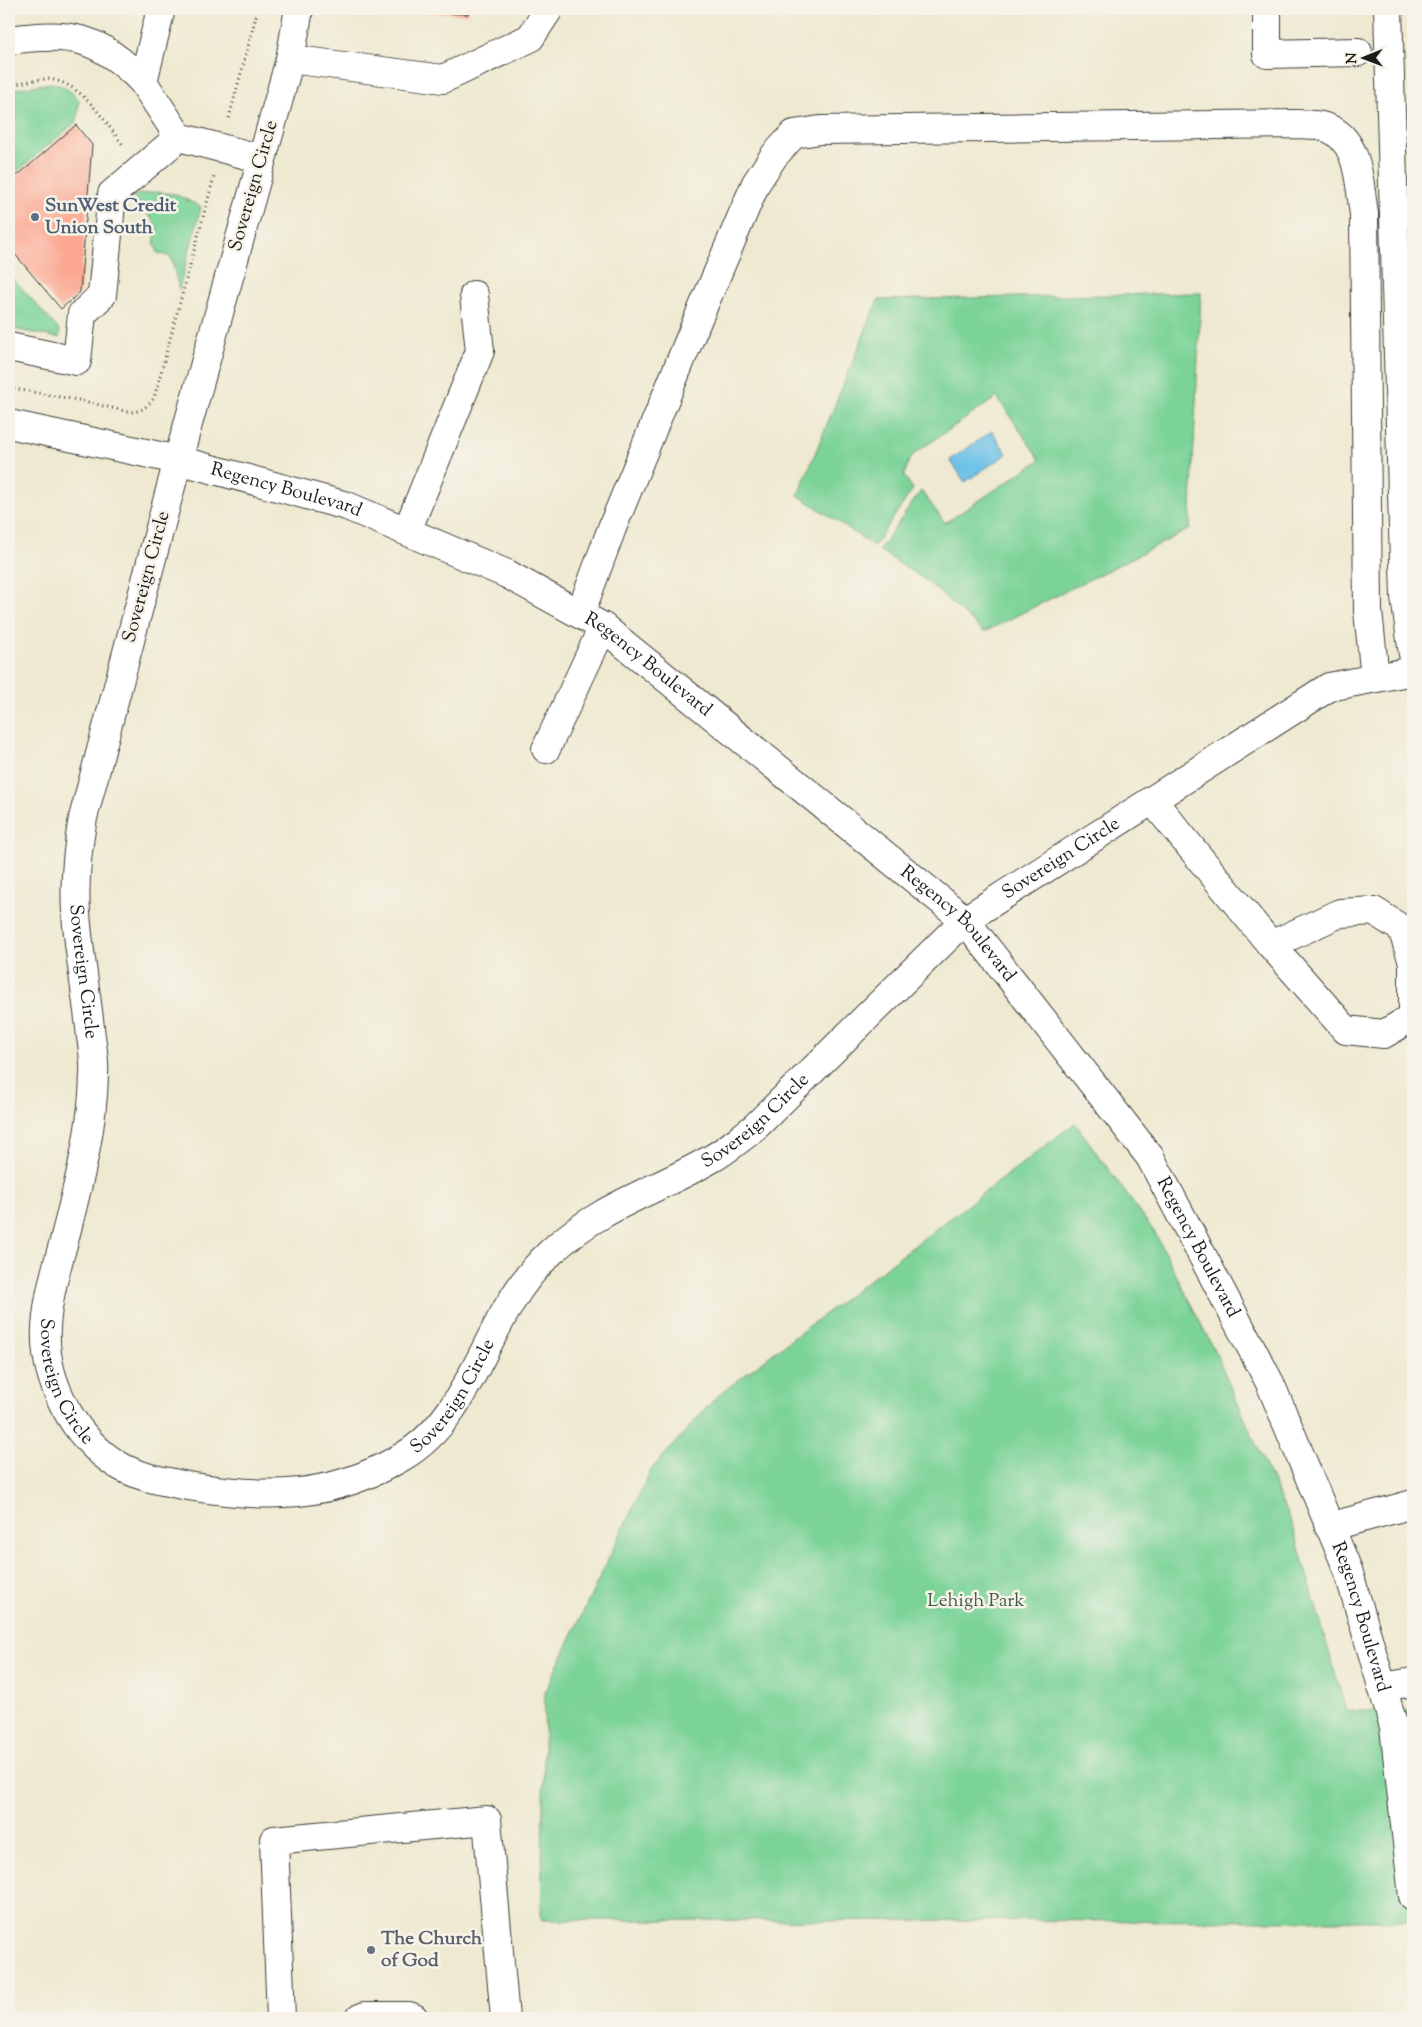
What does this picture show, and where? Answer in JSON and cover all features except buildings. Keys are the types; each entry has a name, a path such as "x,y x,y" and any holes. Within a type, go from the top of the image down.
{"street":[{"path":"143,82 161,9"},
{"name":"Sovereign Circle","path":"298,9 290,59 178,460 83,818 75,867 76,913 95,1070 93,1107 84,1161 49,1298 46,1332 49,1365 59,1395 74,1424 95,1447 118,1465 148,1479 248,1494 286,1494 326,1489 370,1474 405,1456 434,1432 462,1394 509,1304 529,1275 552,1251 582,1225 612,1207 714,1158 753,1129 965,920 1329,687 1413,671"},
{"path":"290,59 442,79 530,38 550,9"},
{"path":"1267,9 1267,54 1358,52"},
{"path":"1388,9 1402,126 1409,597 1413,654"},
{"path":"10,40 54,36 80,40 103,48 123,62 143,82 179,137 262,159"},
{"path":"546,749 591,620 612,528 693,330 756,183 774,156 794,134 820,130 1297,124 1324,126 1339,134 1350,146 1358,172 1364,214 1368,611 1375,678"},
{"path":"9,347 77,361 82,314 102,295 112,194 179,137"},
{"path":"407,531 480,351 474,295"},
{"name":"Regency Boulevard","path":"9,424 178,460 347,506 507,574 591,620 965,920 1150,1157 1270,1384 1348,1570 1394,1727 1413,1896"},
{"path":"1152,800 1271,944 1346,1030 1384,1034 1413,1017 1413,967"},
{"path":"1271,944 1340,913 1374,911 1402,930 1413,962"},
{"path":"1330,1527 1413,1504"},
{"path":"1382,1687 1413,1682"},
{"path":"281,2018 274,1840 487,1820 505,2018"},
{"path":"360,2018 365,2016 409,2016 414,2018"}],"path":[{"path":"9,388 78,400 129,412 136,412 146,408 154,398 258,9"},
{"path":"9,86 47,79 61,82 76,90 90,103 142,169"}],"green space":[{"path":"50,83 66,88 79,100 77,121 12,176 9,171 9,90"},
{"path":"156,192 175,194 201,207 179,290 171,257 158,253 154,242 158,227 132,195"},
{"path":"9,274 60,331 59,338 9,328"},
{"path":"1201,293 1190,529 984,632 928,582 879,550 921,491 945,523 1040,460 997,397 915,453 909,460 904,476 913,489 874,546 798,495 878,300"},
{"name":"Lehigh Park","path":"1075,1123 1155,1233 1217,1356 1294,1530 1346,1711 1413,1710 1413,1921 541,1920 545,1692 651,1470 716,1397"}],"water":[{"path":"992,431 1007,454 965,482 950,460"}],"place":[{"name":"SunWest Credit Union South","path":"35,217"},
{"name":"The Church of God","path":"371,1950"}]}
